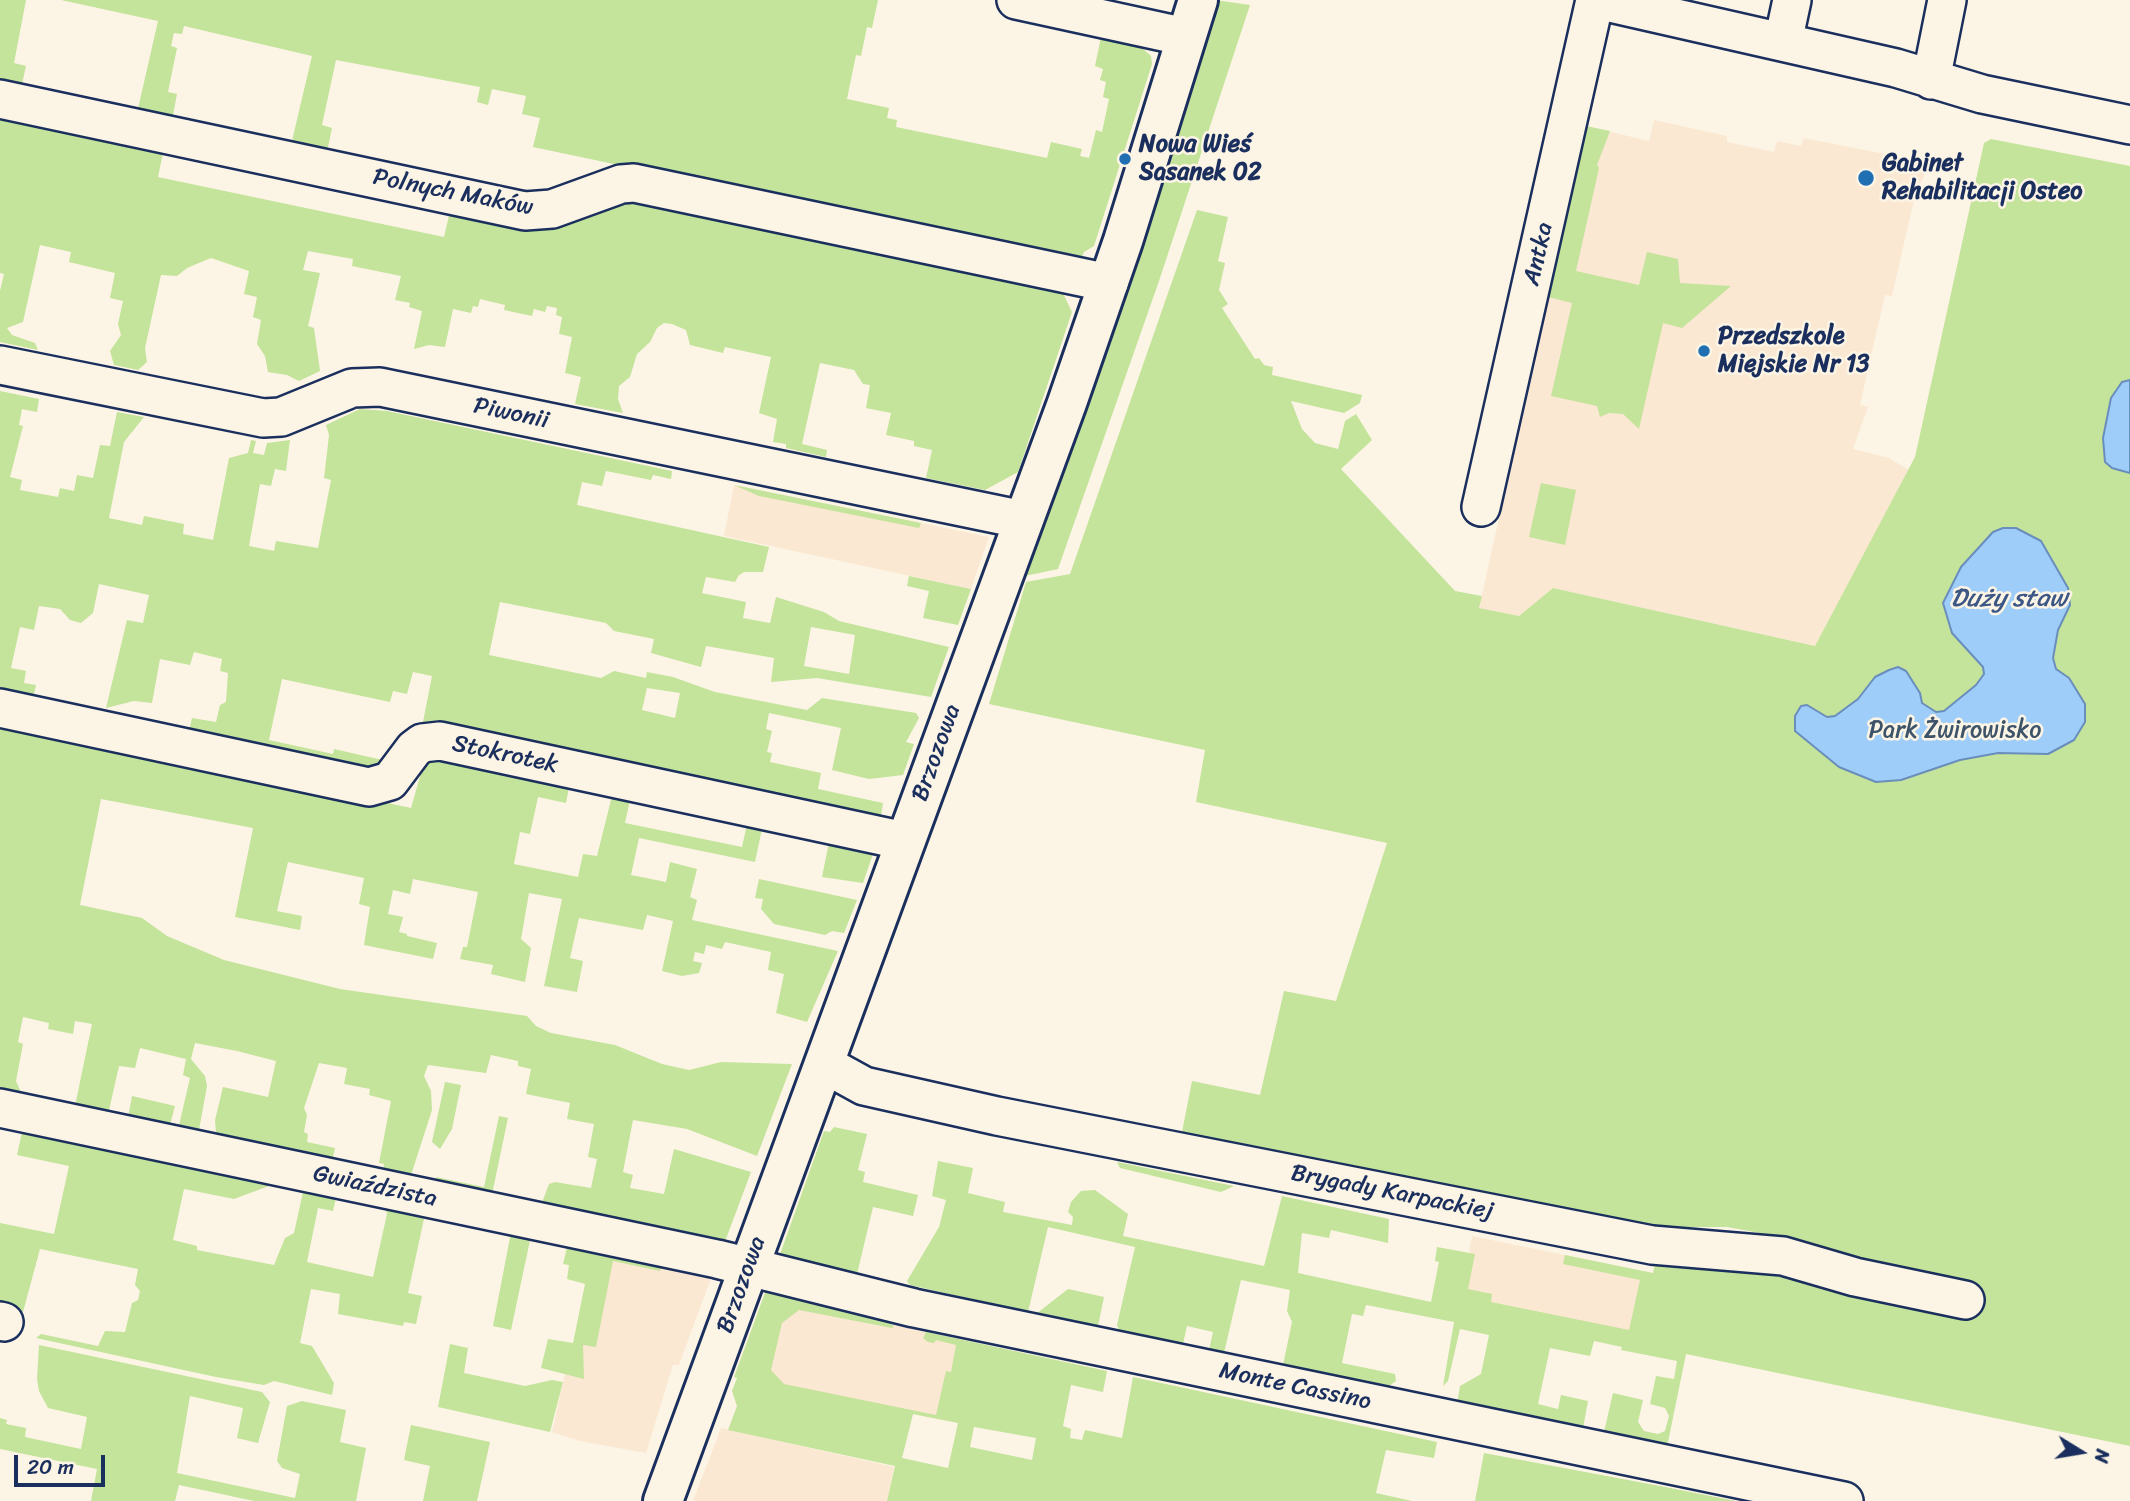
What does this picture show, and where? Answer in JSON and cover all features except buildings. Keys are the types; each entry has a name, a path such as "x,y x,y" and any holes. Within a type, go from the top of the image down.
{"street":[{"path":"1016,0 1186,37"},
{"name":"Brzozowa","path":"663,1501 1109,283 1198,0"},
{"name":"Antka","path":"1481,507 1596,0 1896,68 1982,94 2130,125"},
{"path":"1783,42 1792,0"},
{"path":"1931,80 1947,0"},
{"name":"Polnych Maków","path":"0,99 525,211 552,209 621,184 634,183 1109,283"},
{"name":"Piwonii","path":"0,365 263,418 282,417 352,388 380,387 1024,520"},
{"name":"Stokrotek","path":"0,708 369,787 390,781 422,743 440,741 905,841"},
{"name":"Brygady Karpackiej","path":"824,1064 864,1086 997,1116 1652,1245 1783,1256 1854,1277 1965,1300"},
{"name":"Gwiaździsta","path":"0,1108 749,1267"},
{"name":"Monte Cassino","path":"749,1267 914,1308 1843,1501"}],"shaded area":[{"name":"Przedszkole Miejskie Nr 13","path":"1654,120 1727,136 1727,142 1774,152 1777,141 1801,146 1804,138 1930,163 1915,195 1892,296 1885,295 1860,405 1868,407 1853,449 1889,458 1909,470 1815,646 1553,588 1519,616 1479,608 1586,126 1649,141"},
{"path":"734,485 989,537 971,589 724,536"},
{"path":"1472,1236 1653,1273 1642,1345 1460,1308"},
{"path":"605,1246 714,1270 679,1365 673,1365 646,1453 580,1441 552,1432 572,1343 584,1345"},
{"path":"780,1301 963,1340 946,1421 755,1382"},
{"path":"721,1428 894,1467 887,1501 693,1501"}],"green space":[{"path":"0,0 26,0 14,63 26,66 21,89 0,84"},
{"path":"61,0 878,0 872,28 867,27 861,56 856,55 847,99 889,108 887,118 897,120 896,127 1047,158 1051,142 1082,149 1080,156 1089,158 1096,130 1102,132 1109,99 1103,97 1106,82 1100,80 1103,69 1095,66 1101,37 1142,48 1151,56 1152,64 1094,246 1084,252 1080,262 533,147 540,118 522,114 526,96 492,89 488,105 477,102 480,87 336,60 322,125 332,128 327,152 291,145 312,56 184,26 182,34 174,33 171,46 177,48 168,92 177,94 172,120 137,113 158,21"},
{"path":"1215,0 1250,5 1159,281 1058,569 1020,577"},
{"path":"0,113 164,148 158,177 444,237 451,207 626,199 1060,287 1072,312 1018,472 985,490 926,478 932,450 914,446 914,441 886,435 891,413 866,408 870,385 863,384 854,370 820,363 802,444 827,450 826,457 786,448 786,444 773,442 777,419 759,413 771,357 725,347 723,353 690,345 686,330 672,324 664,323 657,328 650,342 637,354 630,377 619,386 618,399 623,413 575,404 581,377 565,373 572,337 559,334 562,317 556,315 557,308 547,306 545,312 534,309 532,316 504,310 505,305 480,299 478,307 473,306 471,313 453,309 445,347 429,345 414,349 422,311 409,307 410,303 395,300 401,276 352,266 353,259 308,251 303,270 320,273 308,326 314,328 320,371 299,381 287,375 268,372 265,356 257,344 261,320 253,317 257,297 244,294 249,271 211,258 187,268 177,276 161,275 145,348 147,362 138,370 114,365 110,351 121,335 118,324 123,301 110,298 115,273 69,262 71,252 40,245 23,322 7,328 12,335 35,343 38,350 0,342 0,291 4,274 0,273"},
{"path":"1586,126 1610,131 1597,165 1599,168 1576,271 1639,285 1647,252 1678,259 1680,283 1731,286 1682,328 1663,323 1639,429 1623,414 1609,413 1600,417 1597,406 1551,396 1572,303 1548,297"},
{"name":"Park Żwirowisko","path":"1991,139 2130,166 2130,1446 1686,1354 1667,1447 1604,1432 1613,1393 1643,1400 1638,1422 1644,1431 1658,1434 1665,1431 1669,1416 1665,1408 1650,1404 1656,1376 1674,1379 1677,1361 1621,1350 1622,1347 1594,1341 1590,1356 1550,1348 1538,1404 1558,1409 1561,1395 1588,1401 1583,1428 1457,1403 1460,1386 1481,1374 1489,1335 1460,1329 1448,1381 1443,1386 1454,1322 1366,1305 1363,1316 1352,1314 1342,1363 1395,1374 1396,1381 1386,1388 1283,1365 1292,1322 1287,1311 1290,1290 1241,1280 1224,1353 1209,1350 1213,1332 1187,1326 1183,1344 1119,1330 1117,1325 1135,1247 1048,1227 1028,1312 910,1285 907,1281 939,1227 946,1200 932,1196 938,1161 973,1168 968,1193 1005,1202 1003,1212 1072,1225 1073,1217 1068,1212 1071,1202 1081,1191 1095,1190 1128,1214 1123,1236 1264,1266 1282,1196 1389,1219 1388,1243 1331,1230 1329,1238 1302,1233 1298,1273 1431,1302 1439,1262 1435,1261 1437,1247 1475,1254 1468,1289 1492,1294 1491,1302 1629,1330 1640,1280 1563,1264 1565,1255 1653,1273 1657,1255 1819,1251 1760,1233 1727,1227 1692,1227 1661,1232 1182,1132 1192,1081 1260,1095 1284,991 1336,1001 1387,843 1196,802 1205,750 989,704 1026,582 1070,574 1197,210 1228,217 1218,261 1225,263 1219,290 1228,304 1222,308 1255,359 1259,358 1264,365 1273,367 1272,375 1362,395 1360,403 1344,413 1291,401 1302,429 1315,443 1338,449 1345,421 1356,414 1372,440 1341,469 1455,591 1482,596 1479,608 1519,616 1553,588 1815,646 1915,457 1984,143"},
{"path":"0,391 39,399 37,412 22,409 19,425 23,426 10,477 22,480 20,490 58,497 60,488 74,491 77,475 93,478 100,445 110,446 117,412 144,417 124,442 109,518 142,525 144,516 184,524 183,534 213,540 229,458 248,453 251,440 256,441 253,453 264,455 267,443 290,440 286,471 275,469 271,486 260,484 249,546 274,551 276,541 318,548 331,480 324,478 329,435 326,425 360,409 387,411 672,471 671,479 653,475 651,480 606,471 602,486 582,482 577,505 769,547 763,572 744,572 735,582 706,577 702,593 746,602 743,618 770,623 776,597 824,612 839,621 949,647 931,697 817,678 771,682 774,658 706,646 701,667 651,653 654,639 614,631 606,623 500,602 489,655 601,678 614,671 646,678 647,672 673,677 715,692 807,710 822,698 916,713 919,718 906,742 914,744 903,775 869,779 832,770 841,728 769,713 766,729 772,731 767,752 772,753 770,762 821,773 818,789 883,803 881,816 871,822 422,727 432,676 413,672 407,694 393,691 390,702 282,679 269,740 333,754 334,749 387,761 371,774 188,736 192,718 216,722 220,705 226,702 228,673 220,671 222,659 194,652 190,665 160,659 152,703 134,701 106,708 127,620 143,623 149,595 99,584 93,613 81,623 70,620 60,609 39,606 34,630 20,627 11,668 26,671 24,683 36,685 32,703 0,696","holes":["811,627 855,635 849,674 804,666","647,688 680,693 675,718 642,710"]},
{"path":"1541,483 1576,490 1565,545 1529,537"},
{"path":"734,485 921,523 919,528 759,496"},
{"path":"909,576 971,589 958,625 923,618 929,591 907,586"},
{"path":"0,720 411,808 427,752 570,782 566,803 538,797 530,834 520,832 514,864 578,877 583,854 597,856 612,796 630,800 625,823 742,847 748,820 763,824 755,862 639,838 631,875 666,882 670,862 697,869 690,897 697,900 692,920 838,951 807,1022 776,1013 784,974 768,970 771,952 725,942 722,949 706,945 704,954 695,952 693,961 702,963 699,973 682,976 662,971 673,921 647,915 643,930 579,918 570,958 583,961 577,992 544,986 562,899 529,893 521,939 531,948 525,982 491,974 493,965 460,959 463,947 467,947 478,892 413,879 410,894 393,890 388,914 403,917 399,932 437,943 433,959 364,945 370,907 359,904 364,878 288,862 277,911 302,916 300,930 235,917 253,828 101,799 80,905 142,918 167,936 224,960 340,989 527,1016 536,1026 551,1033 615,1045 662,1064 689,1070 721,1062 792,1064 757,1156 687,1129 633,1120 623,1172 633,1175 630,1188 664,1194 674,1149 751,1172 723,1247 540,1208 549,1184 555,1182 591,1188 597,1159 588,1157 594,1124 567,1119 570,1103 526,1094 531,1069 518,1066 518,1061 491,1055 486,1073 428,1065 424,1076 431,1091 432,1110 412,1172 405,1181 382,1176 384,1164 379,1163 391,1101 369,1095 370,1089 344,1084 347,1068 319,1063 304,1108 307,1115 304,1132 308,1134 307,1142 335,1148 331,1166 223,1143 216,1133 215,1120 223,1087 268,1097 276,1061 237,1051 195,1043 191,1059 205,1076 207,1086 199,1130 188,1136 177,1134 190,1078 183,1075 186,1059 140,1048 135,1068 119,1066 107,1119 75,1106 92,1024 75,1021 73,1034 48,1029 49,1023 23,1017 18,1042 23,1044 16,1081 23,1097 0,1096"},
{"path":"830,837 875,848 863,883 822,877"},
{"path":"759,879 857,900 844,933 832,931 825,935 774,924 761,909 763,899 755,898"},
{"path":"445,1082 461,1085 452,1129 440,1149 432,1142"},
{"path":"132,1096 175,1106 168,1132 127,1123"},
{"path":"499,1116 508,1118 491,1199 441,1189 436,1177 484,1187"},
{"path":"24,1123 267,1175 269,1186 234,1199 184,1189 173,1240 197,1246 197,1250 274,1265 285,1238 294,1233 305,1183 338,1190 333,1211 318,1208 307,1262 373,1277 387,1214 385,1207 425,1214 408,1293 422,1296 416,1324 404,1322 403,1326 338,1314 340,1294 311,1289 300,1343 312,1346 334,1383 332,1395 274,1381 264,1385 216,1377 36,1338 41,1334 98,1346 105,1331 125,1332 132,1303 138,1300 140,1291 135,1285 138,1269 40,1249 23,1312 0,1312 0,1223 54,1234 69,1166 17,1155"},
{"path":"834,1127 867,1134 858,1170 865,1172 863,1182 918,1195 913,1216 873,1207 857,1274 779,1257 824,1131 830,1132"},
{"path":"1117,1162 1234,1186 1221,1192 1120,1168"},
{"path":"512,1227 532,1231 511,1330 493,1326"},
{"path":"569,1239 663,1259 660,1271 613,1261 596,1347 583,1345 584,1379 541,1368 548,1339 573,1343 585,1284 567,1279 569,1265 563,1264"},
{"path":"769,1282 782,1295 886,1321 894,1326 892,1328 799,1310 782,1323 771,1370 784,1384 936,1415 946,1371 951,1372 956,1345 936,1340 934,1343 928,1342 923,1338 926,1332 1107,1371 1103,1392 1071,1385 1063,1426 1071,1429 1070,1438 1082,1440 1085,1430 1122,1438 1133,1377 1437,1442 1434,1458 1386,1450 1376,1493 1412,1501 887,1501 895,1466 728,1430 737,1406 732,1391 737,1378 734,1377","holes":["913,1414 958,1423 948,1468 902,1458","974,1427 1036,1438 1032,1460 970,1447"]},
{"path":"1068,1289 1104,1297 1098,1326 1036,1314"},
{"path":"450,1344 468,1348 464,1373 525,1386 552,1380 563,1382 550,1432 438,1407"},
{"path":"39,1345 262,1392 270,1402 258,1443 237,1438 243,1408 190,1396 177,1473 295,1498 300,1474 282,1468 277,1461 287,1406 302,1401 346,1410 340,1442 366,1448 356,1501 254,1501 179,1485 175,1501 91,1501 97,1469 0,1449 0,1418 7,1420 6,1424 26,1428 25,1437 81,1449 87,1417 48,1408 39,1391 37,1379"},
{"path":"411,1425 490,1442 477,1501 423,1501 430,1466 404,1460"},
{"path":"1484,1453 1660,1486 1736,1501 1475,1501"}],"water":[{"path":"2130,380 2130,473 2112,468 2105,462 2103,438 2111,398 2122,382"},
{"name":"Duży staw","path":"2003,528 2016,528 2041,541 2068,588 2070,605 2058,630 2053,658 2056,669 2069,678 2085,704 2085,722 2074,740 2048,754 1998,753 1960,760 1901,780 1876,782 1839,767 1795,731 1795,716 1801,706 1807,705 1827,717 1835,716 1858,699 1875,677 1898,667 1906,671 1920,693 1922,703 1936,712 1944,711 1976,685 1984,674 1983,667 1952,633 1943,603 1961,567 1993,532"}],"place":[{"name":"Nowa Wieś Sasanek 02","path":"1125,159"},
{"name":"Gabinet Rehabilitacji Osteo","path":"1866,178"},
{"name":"Przedszkole Miejskie Nr 13","path":"1704,351"}]}
